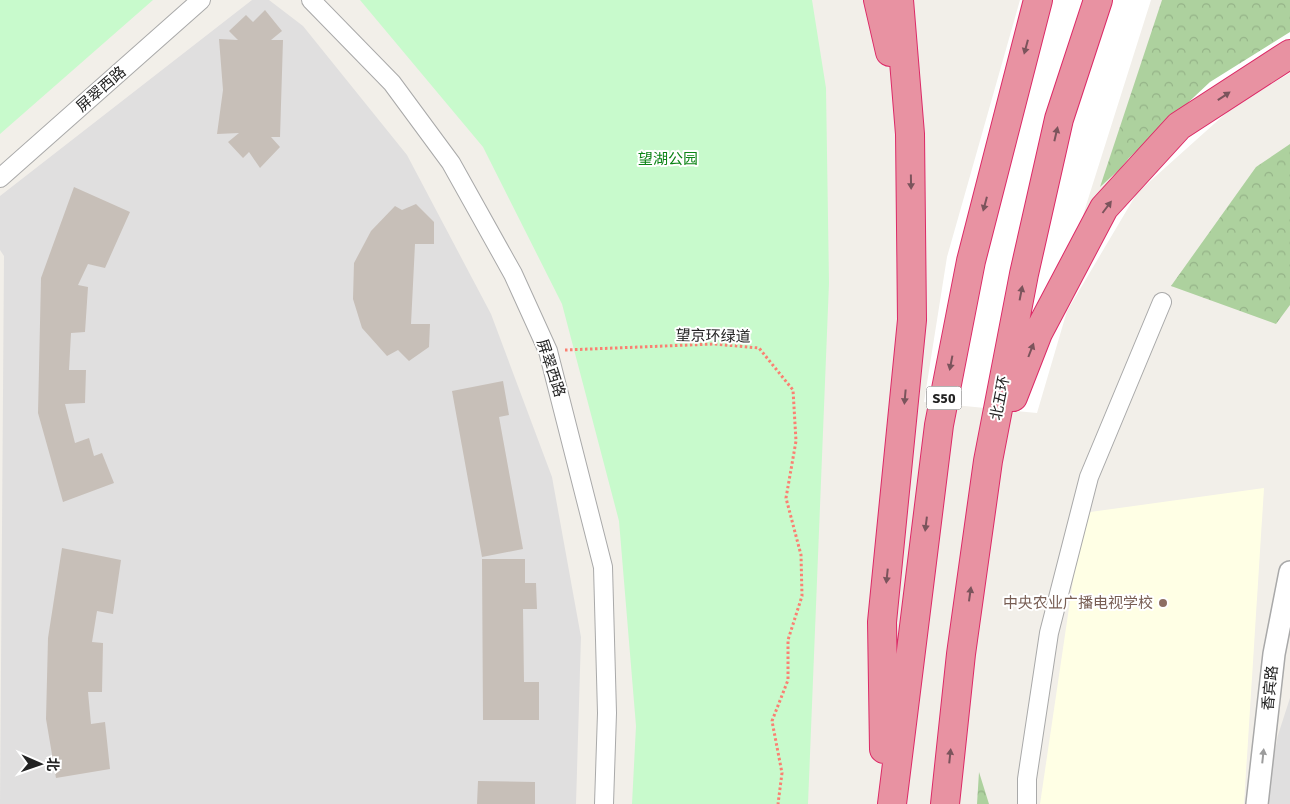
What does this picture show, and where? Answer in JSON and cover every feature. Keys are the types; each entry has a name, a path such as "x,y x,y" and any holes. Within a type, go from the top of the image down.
{"highway":[{"path":"878,0 910,134"},
{"path":"885,804 882,622 912,320 910,134 899,0"},
{"name":"S50","path":"892,804 939,425 971,261 1038,0"},
{"name":"北五环","path":"945,804 961,654 988,461 1024,274 1059,119 1098,0"},
{"path":"988,461 1038,333 1104,208 1179,126 1290,54"}],"street":[{"name":"屏翠西路","path":"0,178 201,0"},
{"name":"屏翠西路","path":"311,0 392,83 451,163 513,274 548,350 603,567 607,713 604,804"},
{"path":"1026,804 1027,779 1049,633 1089,477 1162,302"},
{"name":"香宾路","path":"1257,804 1274,654 1290,572"}],"path":[{"name":"望京环绿道","path":"548,350 714,344 759,348 793,390 796,441 786,498 801,555 802,596 788,640 788,680 772,721 782,773 778,804"}],"shaded area":[{"path":"252,0 269,0 303,26 407,155 491,314 552,477 581,637 576,804 0,804 4,256 0,250 0,196"},
{"name":"中央农业广播电视学校","path":"1264,488 1244,804 1040,804 1083,513"},
{"path":"1290,698 1290,804 1265,804 1278,735"}],"green space":[{"path":"0,0 153,0 0,134"},
{"name":"望湖公园","path":"360,0 812,0 826,88 829,283 808,804 632,804 636,726 619,521 562,304 483,147"},
{"path":"1162,0 1290,0 1290,37 1214,84 1100,187"},
{"path":"1290,144 1290,305 1276,324 1171,286 1256,167"},
{"path":"979,772 989,804 977,804"}],"pier":[{"path":"1020,0 1151,0 1083,215 1129,158 1210,82 1290,32 1290,73 1234,106 1137,193 1067,311 1037,413 924,402 947,257"}],"building":[{"path":"265,10 282,31 271,40 283,40 280,137 271,137 280,147 260,168 249,152 243,158 228,142 239,133 217,134 223,90 219,39 238,40 229,31 246,15 253,22"},
{"path":"74,187 130,212 105,268 88,264 78,285 88,287 85,332 71,333 69,370 86,370 85,403 65,404 75,443 89,438 94,456 102,453 114,483 63,502 38,413 41,278"},
{"path":"416,204 434,222 434,244 415,244 411,324 430,324 429,347 409,361 398,350 387,356 362,328 353,299 354,263 371,231 395,206 402,210"},
{"path":"503,381 509,415 499,417 523,549 482,557 452,391"},
{"path":"62,548 121,560 113,614 97,611 92,642 103,643 102,692 88,692 91,724 105,722 110,769 56,778 46,719 48,638"},
{"path":"482,559 525,559 525,583 536,583 537,609 523,609 524,682 539,682 539,720 483,720"},
{"path":"478,781 535,782 535,804 477,804"}],"place":[{"name":"中央农业广播电视学校","path":"1163,603"}]}
